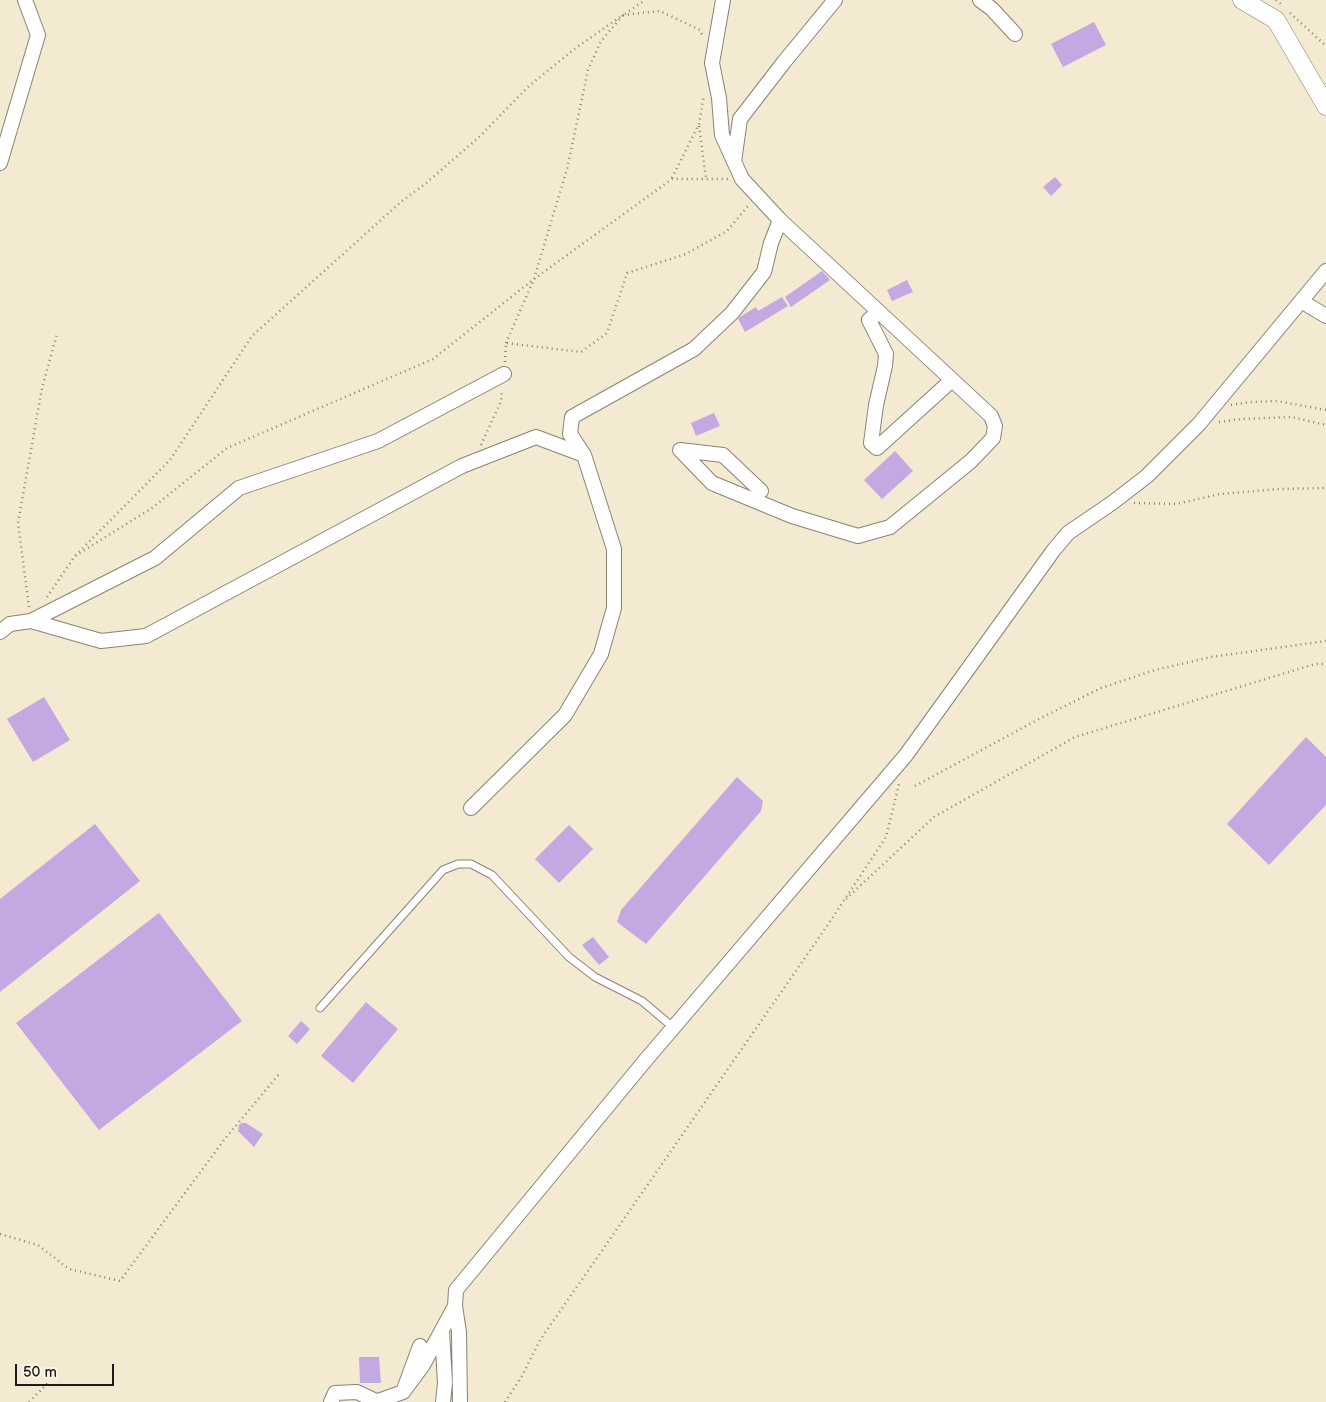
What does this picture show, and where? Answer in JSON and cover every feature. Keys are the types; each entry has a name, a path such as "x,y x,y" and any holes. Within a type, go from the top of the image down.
{"street":[{"path":"0,162 38,35 25,0"},
{"path":"723,0 712,63 719,98 722,135 742,179 780,220 991,416 995,426 993,438 971,461 890,527 858,536 792,516 712,483 680,450 722,455 760,491"},
{"path":"734,163 740,119 835,0"},
{"path":"980,0 992,9 1015,34"},
{"path":"1242,0 1276,20 1324,99"},
{"path":"471,808 565,715 602,654 614,608 614,549 584,455 570,434 572,417 694,349 732,312 764,272 771,243 780,220"},
{"path":"460,1402 460,1332 455,1306 456,1290 674,1028 906,755 1053,551 1068,534 1147,476 1199,424 1326,271"},
{"path":"1301,301 1326,316"},
{"path":"878,312 870,320 886,354 870,443 877,448 952,380"},
{"path":"0,632 10,624 31,621 155,558 239,488 378,441 504,374"},
{"path":"31,621 101,641 146,636 472,462 536,437 584,455"},
{"path":"331,1402 335,1393 357,1392 375,1402 403,1392 423,1365 455,1306"},
{"path":"442,1330 443,1402"},
{"path":"403,1392 420,1346"}],"lane":[{"path":"320,1008 443,870 458,864 471,864 492,874 569,957 595,977 642,1002 674,1028"}],"path":[{"path":"47,597 75,556 170,460 252,336 402,201 425,184 478,138 529,86 573,50 645,0"},
{"path":"1276,0 1283,6"},
{"path":"472,462 501,402 506,343 534,279 567,169 588,70 601,41 623,14 660,11 700,30 703,38"},
{"path":"1290,12 1326,46"},
{"path":"75,556 152,508 227,448 433,359 534,279 672,179 699,124 705,90"},
{"path":"699,124 706,179"},
{"path":"672,179 742,179"},
{"path":"506,343 581,352 607,333 627,273 686,254 727,230 757,196"},
{"path":"31,621 18,523 42,388 56,334"},
{"path":"1212,408 1250,402 1277,401 1326,410"},
{"path":"1199,424 1241,419 1291,417 1326,425"},
{"path":"1112,503 1176,504 1220,494 1279,489 1326,488"},
{"path":"915,786 1101,688 1155,670 1210,657 1326,642"},
{"path":"843,901 934,818 1075,737 1315,664 1326,664"},
{"path":"505,1402 522,1376 540,1340 886,837 900,782"},
{"path":"0,1234 38,1245 69,1269 120,1282 224,1140 280,1073"},
{"path":"29,1402 48,1383"}],"building":[{"path":"1094,22 1106,45 1063,67 1051,44"},
{"path":"1055,177 1062,185 1051,196 1043,187"},
{"path":"822,271 830,280 791,307 785,297"},
{"path":"907,280 913,292 892,301 887,290"},
{"path":"782,297 788,306 745,332 738,319 740,317 756,307 758,311"},
{"path":"714,413 720,426 696,436 691,423"},
{"path":"895,451 913,471 882,499 864,480"},
{"path":"44,697 70,740 33,762 7,719"},
{"path":"1306,737 1326,757 1326,805 1269,865 1227,824"},
{"path":"737,777 763,801 761,811 646,944 617,922 621,910"},
{"path":"95,824 140,881 0,992 0,899"},
{"path":"569,825 593,849 559,883 535,859"},
{"path":"159,913 242,1021 99,1130 16,1023"},
{"path":"593,937 609,957 599,965 582,945"},
{"path":"366,1002 398,1029 353,1083 321,1056"},
{"path":"301,1021 310,1029 297,1044 288,1036"},
{"path":"246,1123 263,1134 254,1147 238,1131 239,1125"},
{"path":"359,1357 379,1357 381,1383 360,1383"}]}
